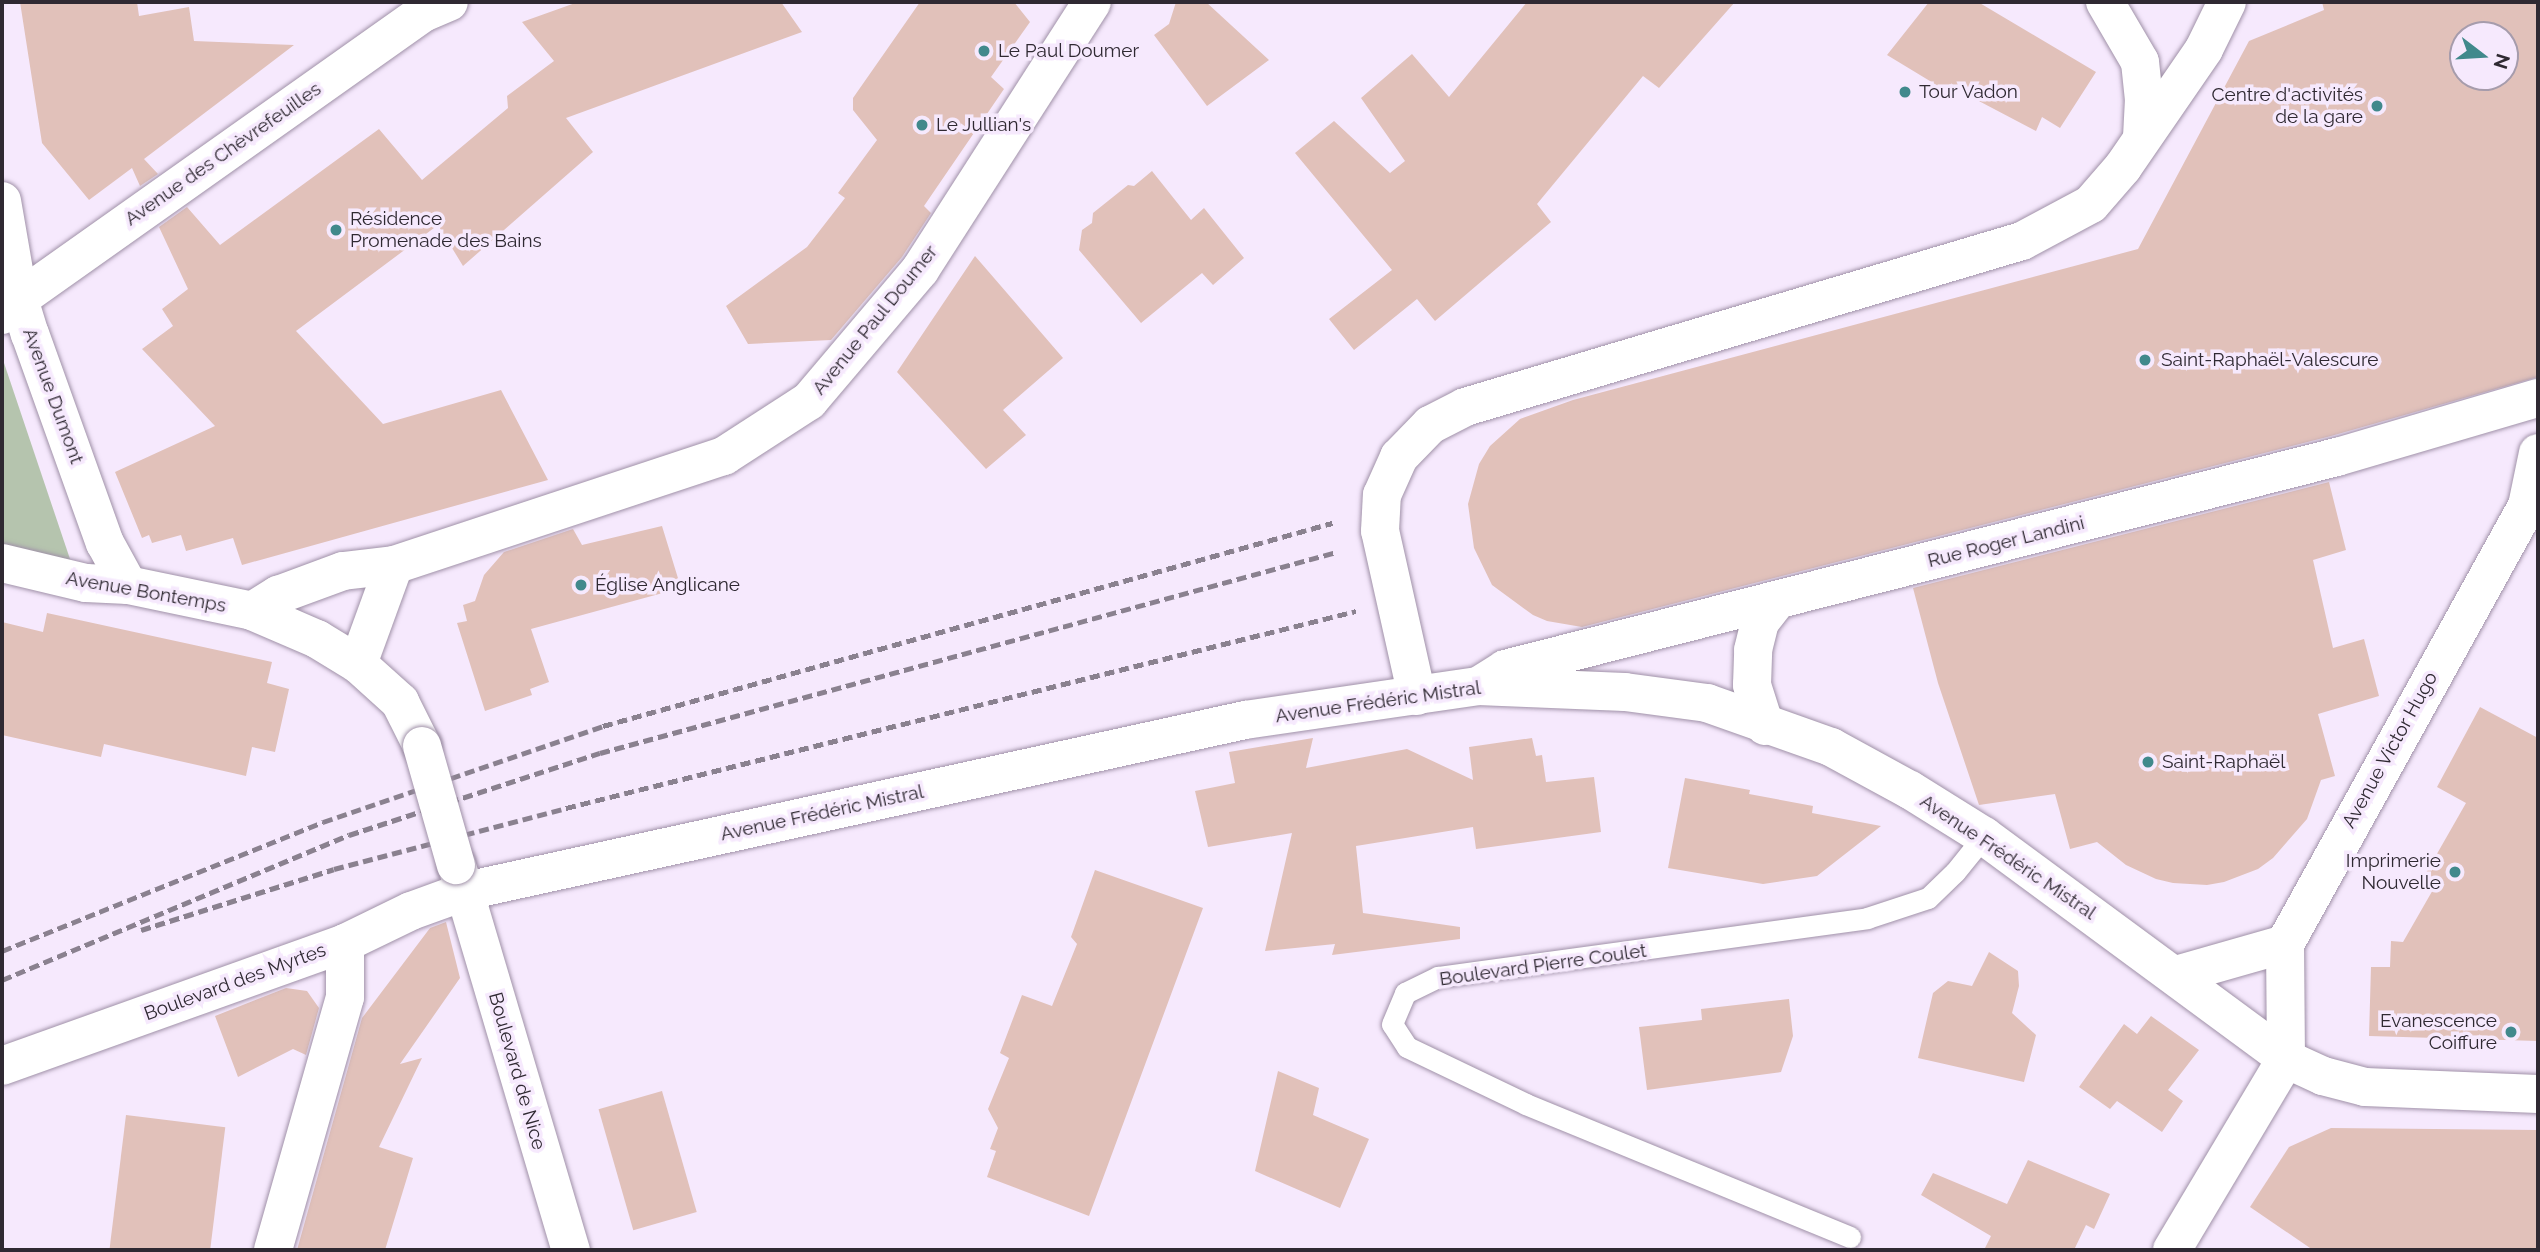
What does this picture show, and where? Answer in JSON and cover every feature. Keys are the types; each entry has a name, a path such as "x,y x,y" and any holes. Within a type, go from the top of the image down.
{"street":[{"name":"Avenue des Chèvrefeuilles","path":"10,307 423,13 449,2"},
{"name":"Avenue Paul Doumer","path":"252,611 278,595 343,571 394,565 724,456 809,401 920,270 1093,2"},
{"path":"2105,2 2140,62 2144,99 2142,138"},
{"path":"1417,695 1380,531 1382,495 1399,457 1430,425 1465,407 2022,241 2091,204 2142,138 2204,49 2227,2"},
{"name":"Avenue Dumont","path":"2,201 10,307 105,542 128,585"},
{"path":"2537,399 2538,442"},
{"name":"Rue Roger Landini","path":"1478,686 1505,669 2337,457 2537,399"},
{"name":"Avenue Victor Hugo","path":"2285,944 2317,880 2527,506 2538,453"},
{"name":"Avenue Bontemps","path":"2,563 86,583 128,585 252,611 317,639 358,664 400,702 422,746 461,878"},
{"path":"358,664 394,565"},
{"path":"1765,726 1752,685 1752,650 1760,622 1777,600"},
{"name":"Avenue Frédéric Mistral","path":"461,878 1245,719 1478,686 1625,692 1707,703 1765,726 1831,747 1910,790 1984,836 2176,975 2286,1059 2323,1076 2365,1087 2538,1094"},
{"name":"Boulevard des Myrtes","path":"2,1066 345,943 411,911 461,878"},
{"name":"Boulevard de Nice","path":"461,878 570,1250"},
{"path":"273,1250 345,996 345,943"},
{"path":"2172,1250 2286,1059 2285,944 2176,975"}],"lane":[{"name":"Boulevard Pierre Coulet","path":"1850,1237 1525,1104 1407,1047 1392,1024 1405,993 1438,977 1642,951 1879,914 1928,898 1955,872 1984,836"}],"green space":[{"path":"2,357 71,562 2,546"}],"building":[{"path":"20,2 137,2 139,16 189,7 194,41 294,45 144,159 158,174 140,186 132,168 89,200 42,143"},
{"path":"578,2 781,2 802,32 566,118 593,152 463,266 438,225 296,331 383,424 501,390 548,480 242,565 233,538 186,551 181,535 152,543 149,535 142,538 115,472 215,426 142,349 173,326 162,309 188,289 159,227 187,207 220,245 379,129 422,180 508,108 507,96 554,61 522,22"},
{"path":"920,2 1014,2 1030,22 991,77 1004,89 924,206 931,213 902,257 831,340 748,344 726,306 807,247 845,198 838,193 877,140 853,110 853,98"},
{"path":"1176,2 1206,2 1269,60 1207,106 1154,35 1169,24"},
{"path":"1527,2 1735,2 1659,88 1643,76 1537,204 1551,222 1435,321 1417,299 1354,350 1329,319 1392,270 1295,153 1334,121 1390,173 1405,161 1361,98 1412,54 1449,97"},
{"path":"1929,2 1978,2 2096,72 2060,128 2042,117 2036,131 1956,89 1953,95 1887,55"},
{"path":"2322,2 2538,2 2538,377 2331,436 1582,627 1547,621 1533,615 1492,585 1474,548 1468,504 1479,464 1490,446 1520,419 1573,400 2138,249 2249,41 2324,10"},
{"path":"1152,171 1191,220 1204,208 1244,258 1213,285 1202,273 1141,323 1079,250 1082,230 1092,223 1093,213 1128,185 1134,186"},
{"path":"975,256 1063,358 1003,410 1026,435 986,469 897,372"},
{"path":"2329,482 2346,550 2313,560 2333,648 2364,639 2379,696 2318,714 2335,776 2321,780 2307,819 2273,858 2258,869 2224,882 2207,885 2173,883 2156,879 2126,865 2097,842 2070,849 2055,794 1979,805 1938,683 1913,588"},
{"name":"Église Anglicane","path":"662,526 681,588 531,629 549,682 530,689 532,695 485,711 457,623 467,621 463,605 475,601 484,575 504,552 573,529 582,545"},
{"path":"47,613 272,662 267,683 289,689 275,752 252,747 246,776 104,744 101,757 2,735 2,622 43,632"},
{"path":"2480,707 2538,738 2538,1041 2369,1036 2371,967 2390,967 2391,941 2403,942 2438,881 2426,873 2466,803 2437,787"},
{"path":"1313,738 1306,768 1407,749 1473,780 1469,747 1532,738 1536,756 1542,755 1546,782 1594,777 1601,832 1476,849 1473,827 1356,846 1363,913 1460,927 1460,939 1332,955 1335,944 1265,951 1292,833 1208,847 1195,791 1235,783 1229,752"},
{"path":"1685,778 1750,790 1749,794 1813,806 1812,813 1881,826 1817,876 1763,884 1668,868"},
{"path":"1095,870 1203,908 1089,1216 987,1177 996,1151 990,1149 998,1128 988,1109 1009,1058 1000,1053 1022,995 1052,1006 1077,944 1071,937"},
{"path":"446,922 460,978 400,1064 422,1058 379,1147 413,1158 385,1250 297,1250 362,1018 430,928"},
{"path":"1989,952 2018,971 2019,986 2012,1013 2036,1035 2024,1082 1918,1058 1933,993 1948,981 1972,986"},
{"path":"286,988 307,991 319,1008 306,1055 293,1049 238,1077 215,1016"},
{"path":"1789,999 1793,1036 1781,1072 1647,1090 1639,1027 1702,1020 1701,1009"},
{"path":"2151,1016 2199,1050 2168,1090 2183,1101 2162,1132 2117,1101 2110,1109 2079,1087 2124,1024 2137,1034"},
{"path":"1278,1071 1319,1088 1313,1115 1369,1139 1340,1208 1255,1171"},
{"path":"662,1091 697,1212 633,1230 599,1109"},
{"path":"126,1115 225,1127 210,1250 109,1250"},
{"path":"2331,1128 2538,1130 2538,1250 2313,1250 2250,1207 2289,1147"},
{"path":"2028,1160 2110,1194 2094,1229 2086,1225 2074,1250 1984,1250 1991,1236 1921,1195 1933,1173 2007,1204"}],"railway":[{"path":"2,951 323,822 603,726 1332,523"},
{"path":"2,980 349,835 600,753 1337,552"},
{"path":"141,930 334,869 566,808 1356,611"}],"place":[{"name":"Le Paul Doumer","path":"984,51"},
{"name":"Tour Vadon","path":"1905,92"},
{"name":"Centre d'activités de la gare","path":"2377,106"},
{"name":"Le Jullian's","path":"922,125"},
{"name":"Résidence Promenade des Bains","path":"336,230"},
{"name":"Saint-Raphaël-Valescure","path":"2145,360"},
{"name":"Église Anglicane","path":"581,585"},
{"name":"Saint-Raphaël","path":"2148,762"},
{"name":"Imprimerie Nouvelle","path":"2455,872"},
{"name":"Evanescence Coiffure","path":"2511,1032"}]}
